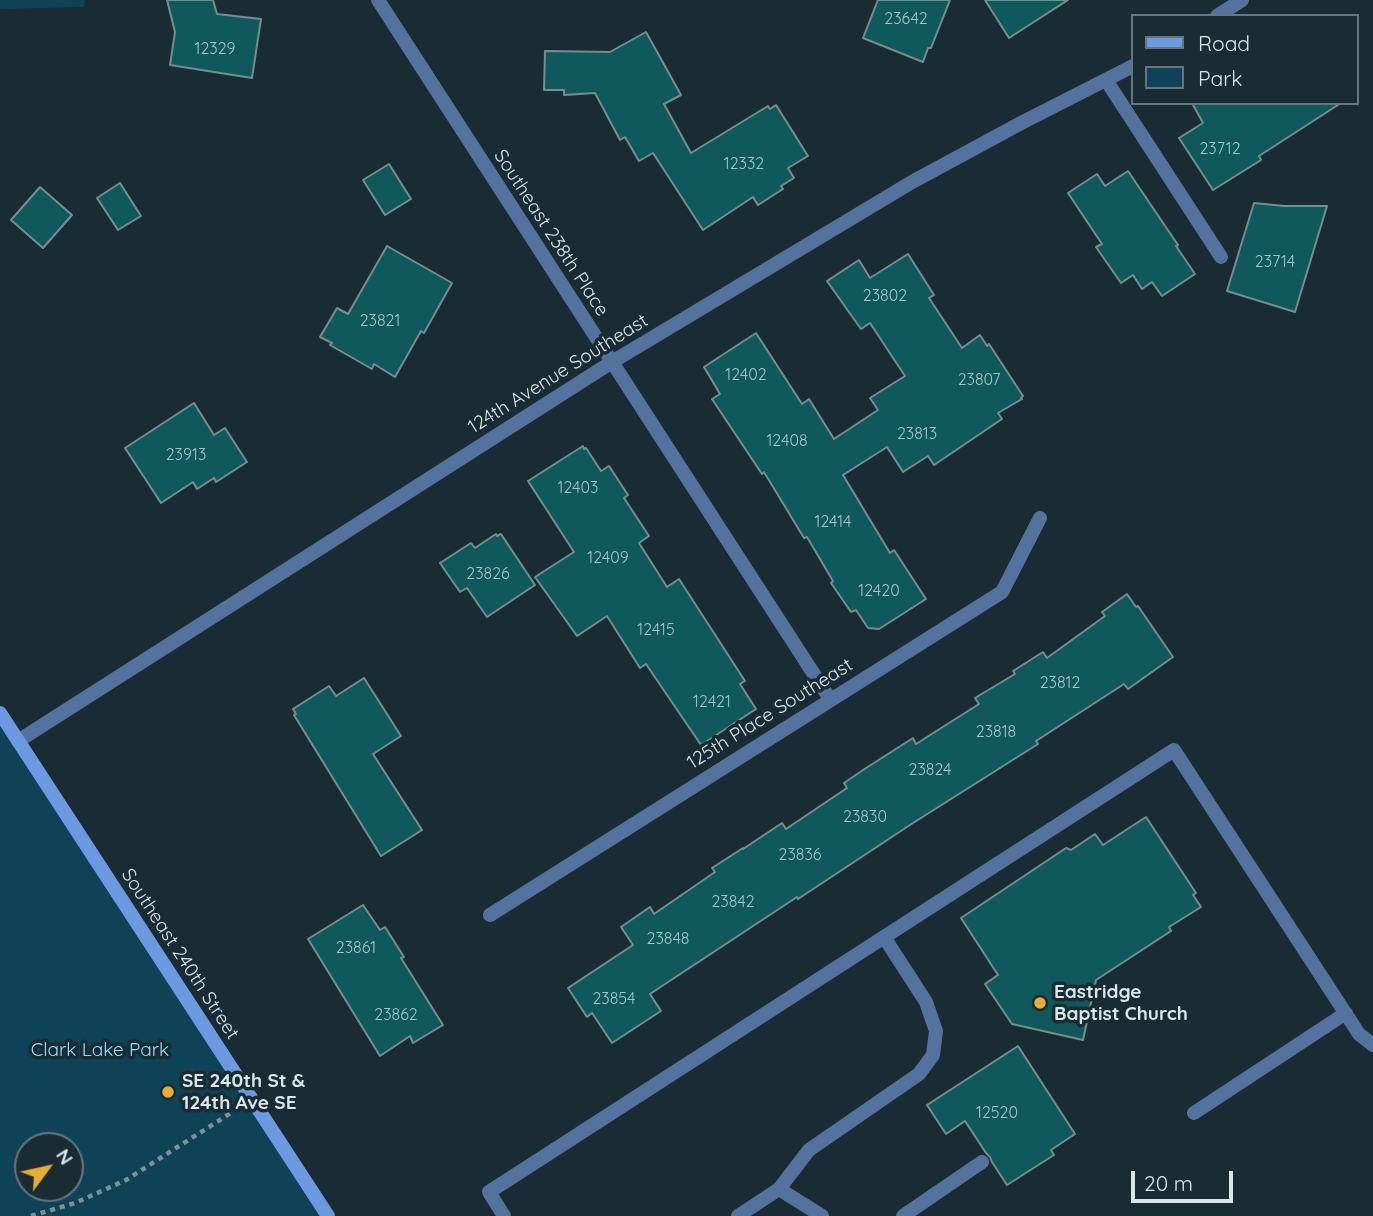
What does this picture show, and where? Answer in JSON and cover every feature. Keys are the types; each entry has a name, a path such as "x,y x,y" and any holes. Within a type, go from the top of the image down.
{"main road":[{"name":"Southeast 240th Street","path":"0,713 328,1216"}],"street":[{"name":"Southeast 238th Place","path":"378,0 830,699"},
{"path":"1220,14 1242,0"},
{"name":"124th Avenue Southeast","path":"18,741 612,362 912,182 1132,67"},
{"path":"1106,80 1221,257"},
{"name":"125th Place Southeast","path":"490,915 1002,592 1040,518"},
{"path":"504,1216 489,1192 1174,750 1359,1034 1373,1045"},
{"path":"738,1216 779,1189 809,1150 919,1074 933,1055 936,1031 926,1002 884,937"},
{"path":"1194,1113 1346,1013"},
{"path":"902,1216 982,1162"},
{"path":"779,1189 822,1216"}],"path":[{"path":"31,1216 75,1203 126,1180 252,1099"}],"green space":[{"path":"0,0 85,0 84,7 0,9"},
{"name":"Clark Lake Park","path":"0,713 328,1216 0,1216"}],"building":[{"path":"167,0 213,0 217,14 261,19 252,78 170,65 175,32"},
{"path":"878,0 950,0 923,62 863,38"},
{"path":"985,0 1068,0 1009,38"},
{"path":"646,32 681,95 664,104 691,153 768,106 770,109 776,105 808,156 788,168 794,178 781,186 783,189 758,205 753,197 703,230 653,153 639,161 625,137 620,140 595,93 564,95 564,90 544,90 545,51 610,52"},
{"path":"1193,105 1338,105 1259,156 1261,160 1213,190 1179,138 1203,123"},
{"path":"389,164 411,199 385,215 363,180"},
{"path":"1128,171 1195,274 1162,296 1152,282 1142,289 1133,275 1121,283 1096,247 1102,244 1068,193 1097,174 1105,186"},
{"path":"120,183 141,216 118,230 97,198"},
{"path":"40,187 72,215 43,248 11,220"},
{"path":"1254,203 1327,206 1295,312 1227,291"},
{"path":"387,246 452,283 395,377 374,364 372,369 320,337 337,308 348,314"},
{"path":"908,254 934,295 929,298 962,348 980,335 987,346 989,344 1023,396 998,413 1002,419 934,465 928,456 903,472 887,447 843,475 890,553 894,550 926,599 879,629 868,628 856,610 851,612 831,583 833,581 807,537 804,538 764,472 762,474 712,399 720,394 704,367 756,333 802,404 809,399 834,439 878,410 870,398 905,376 870,323 861,329 827,281 859,260 870,278"},
{"path":"194,403 214,435 225,428 247,462 216,482 214,478 197,489 193,482 161,503 125,448"},
{"path":"583,446 601,471 609,466 628,495 624,498 649,536 639,543 667,587 679,579 745,681 740,684 756,709 701,745 646,664 640,668 607,616 577,636 535,577 574,552 528,481"},
{"path":"496,534 501,534 535,585 487,617 467,588 460,592 440,563 471,543 475,548"},
{"path":"1127,594 1173,657 1128,689 1124,684 1036,741 1038,744 650,994 661,1011 612,1043 592,1013 587,1017 568,988 633,945 621,927 650,907 654,914 715,872 712,868 782,823 786,829 847,788 844,783 863,770 913,738 916,744 979,704 975,698 1015,674 1013,671 1043,652 1047,658 1105,616 1102,612"},
{"path":"364,678 401,736 373,754 422,830 381,856 294,715 296,714 293,709 329,686 336,696"},
{"path":"1146,817 1196,893 1193,895 1201,907 1169,927 1171,931 1096,980 1083,1040 1012,1024 985,984 998,975 961,918 1066,848 1071,850 1095,834 1103,845"},
{"path":"363,905 380,930 385,927 443,1025 413,1043 410,1036 380,1056 308,939"},
{"path":"1018,1046 1075,1134 1051,1150 1054,1155 1007,1185 965,1121 946,1134 927,1105"}],"place":[{"name":"Eastridge Baptist Church","path":"1040,1003"},
{"name":"SE 240th St & 124th Ave SE","path":"168,1092"}]}
